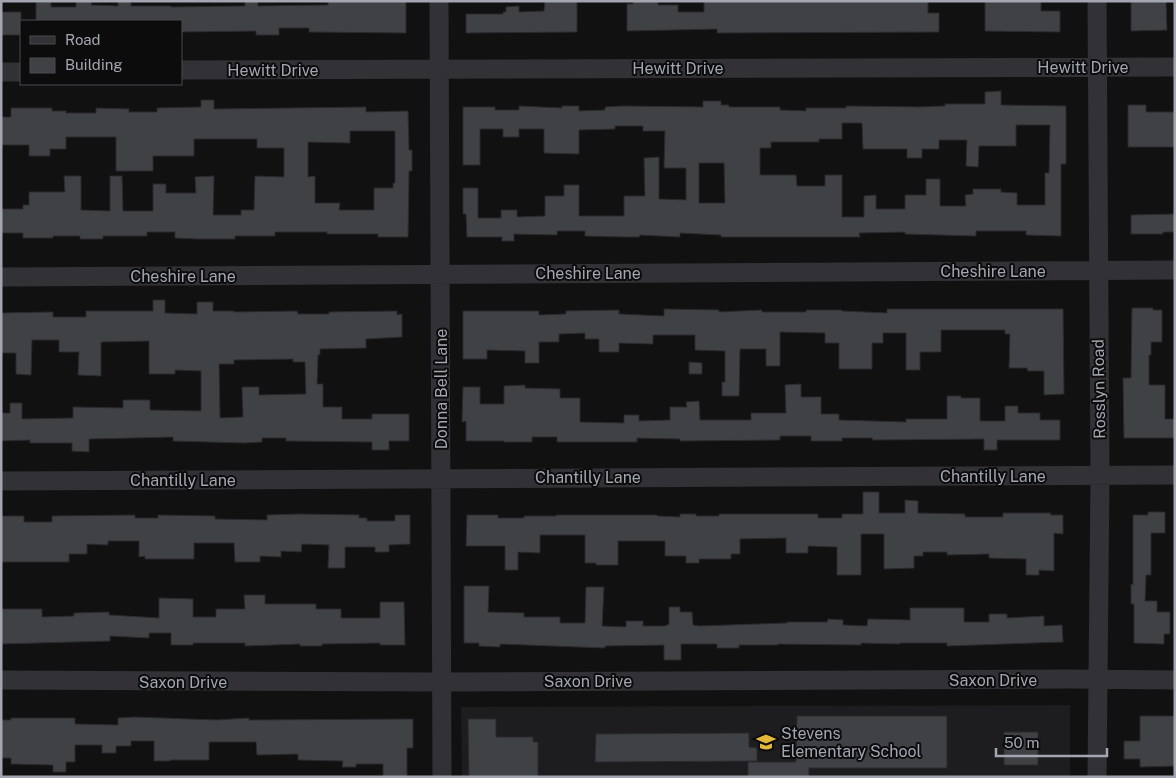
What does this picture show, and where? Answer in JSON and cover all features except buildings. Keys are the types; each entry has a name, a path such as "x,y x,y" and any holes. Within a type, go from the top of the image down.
{"street":[{"name":"Donna Bell Lane","path":"439,1 442,777"},
{"name":"Rosslyn Road","path":"1097,777 1100,476 1098,1"},
{"name":"Hewitt Drive","path":"182,70 1175,67"},
{"path":"1,72 20,72"},
{"name":"Cheshire Lane","path":"1,277 1175,270"},
{"name":"Chantilly Lane","path":"1,481 1175,475"},
{"name":"Saxon Drive","path":"1,680 441,682 1175,680"}],"shaded area":[{"name":"Stevens Elementary School","path":"1070,705 1070,777 462,777 461,707"}],"place":[{"name":"Stevens Elementary School","path":"766,742"}]}
